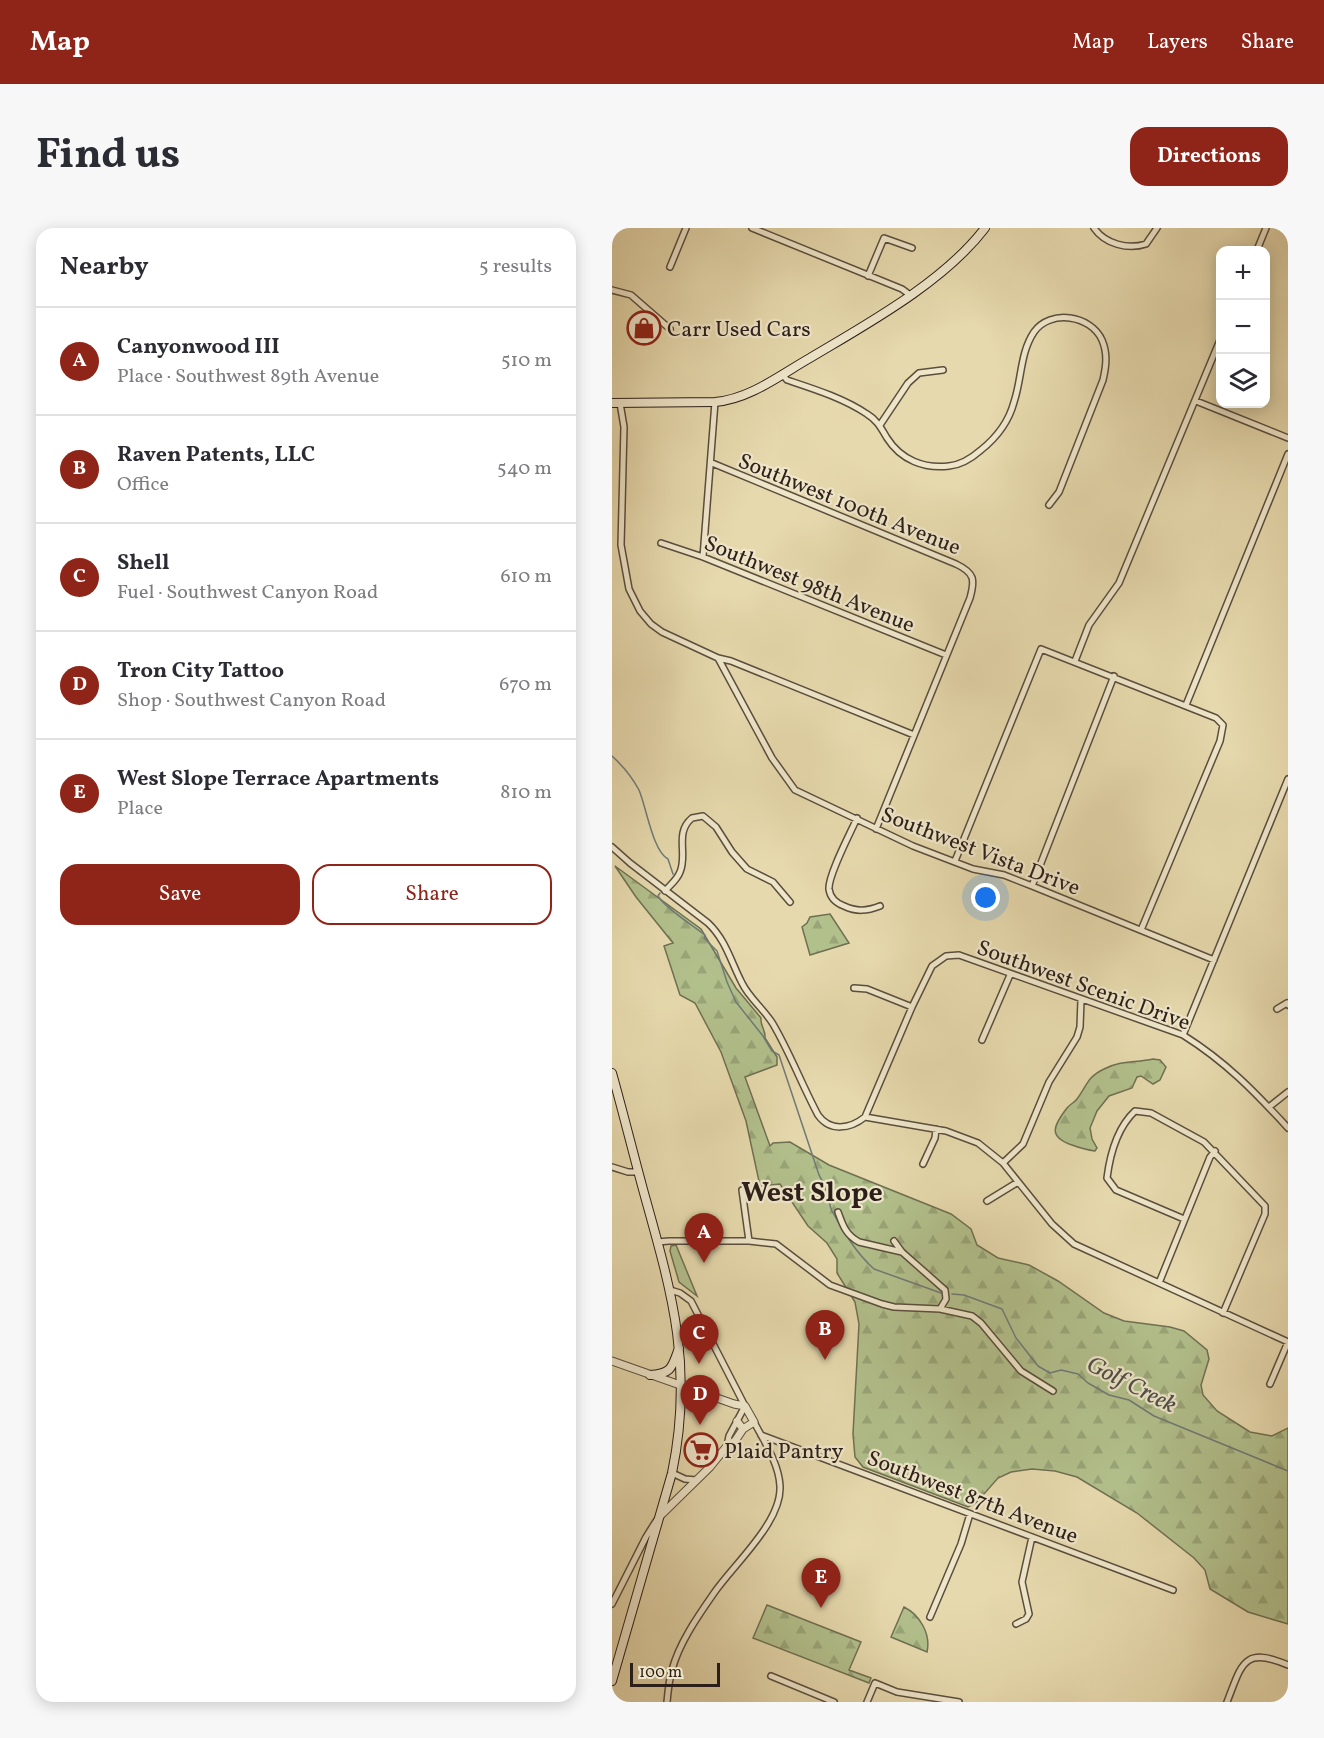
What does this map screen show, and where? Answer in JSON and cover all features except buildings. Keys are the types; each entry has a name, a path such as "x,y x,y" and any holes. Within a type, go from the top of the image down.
{"main road":[{"path":"616,403 715,402 726,401 745,394 861,328 910,295 954,261 985,228"},
{"path":"612,1074 670,1290 680,1347 682,1385 678,1443 672,1473 612,1681"},
{"path":"650,1375 668,1371 680,1347"}],"street":[{"path":"670,267 686,228"},
{"path":"752,228 902,289 910,295"},
{"path":"1094,228 1101,237 1130,248 1146,244 1157,228"},
{"path":"1259,246 1266,228"},
{"path":"868,276 884,238 912,248"},
{"path":"612,290 631,295 670,329"},
{"path":"782,374 787,380 855,407 869,415 880,425 897,451 913,462 930,467 952,466 973,457 994,440 1014,403 1025,348 1036,330 1050,319 1067,317 1081,321 1091,326 1101,338 1107,364 1103,380 1059,492 1049,505"},
{"path":"1075,661 1089,625 1119,583 1216,352"},
{"path":"880,425 908,383 919,373 943,370"},
{"path":"1196,401 1288,438"},
{"path":"703,557 715,402"},
{"path":"616,403 624,427 621,545 629,589 640,611 651,624 662,632 718,658 914,735"},
{"path":"1186,705 1288,454"},
{"name":"Southwest 100th Avenue","path":"712,463 966,569 973,576 973,586 946,655"},
{"name":"Southwest 98th Avenue","path":"661,543 703,557 946,655"},
{"path":"955,861 1041,649 1075,661 1216,718 1222,725 1220,741 1142,930"},
{"path":"876,829 946,655"},
{"name":"Southwest Vista Drive","path":"718,658 772,758 795,790 913,846 973,869 1004,875 1214,960"},
{"path":"1032,886 1114,676"},
{"path":"1183,1035 1288,780"},
{"path":"665,891 677,879 681,870 681,837 684,827 692,818 703,816 716,827 743,865 773,882 790,902"},
{"path":"857,818 831,879 830,892 837,903 853,909 865,911 880,906"},
{"path":"612,847 716,931 744,987 776,1029 821,1119 832,1126 841,1127 852,1126 865,1117 936,1130 962,1136 978,1143 1003,1163 1052,1224 1074,1244 1288,1342 1270,1384"},
{"name":"Southwest Scenic Drive","path":"865,1117 932,966 946,956 959,955 1183,1035 1239,1076 1288,1128"},
{"path":"982,1040 1010,975"},
{"path":"854,988 867,989 912,1007"},
{"path":"1003,1163 1023,1144 1049,1082 1077,1037 1080,1027 1081,1000"},
{"path":"1277,1009 1287,1003 1288,1005"},
{"path":"1269,1107 1288,1092"},
{"path":"1184,1219 1116,1190 1107,1179 1110,1156 1127,1119 1135,1111 1151,1113 1204,1142 1263,1201 1265,1210 1223,1313"},
{"path":"923,1164 935,1138 936,1130"},
{"path":"1159,1283 1210,1157 1215,1151"},
{"path":"612,1167 628,1172 638,1172"},
{"path":"987,1201 1018,1182"},
{"path":"742,1190 749,1241"},
{"path":"838,1212 843,1228 859,1242 902,1252"},
{"path":"657,1242 749,1241 776,1244 830,1285 894,1307 940,1309 976,1318 1021,1371 1053,1390"},
{"path":"894,1241 902,1252 945,1290 946,1299 940,1309"},
{"path":"667,1702 672,1669 686,1637 714,1593 766,1526 776,1510 780,1497 779,1479 761,1435 691,1301 681,1293 670,1290"},
{"path":"612,1361 745,1406"},
{"path":"727,1446 729,1436 745,1406"},
{"path":"737,1421 743,1429"},
{"path":"612,1604 646,1537 659,1517 727,1446 735,1441 743,1429 754,1422"},
{"name":"Southwest 87th Avenue","path":"761,1435 1173,1590"},
{"path":"672,1473 685,1479 696,1480"},
{"path":"930,1617 961,1544 970,1514"},
{"path":"1016,1624 1026,1619 1029,1614 1022,1582 1032,1537"},
{"path":"1227,1702 1238,1673 1245,1662 1261,1656 1288,1665"},
{"path":"771,1676 834,1702"},
{"path":"867,1702 875,1683 897,1692 959,1702"}],"green space":[{"path":"615,866 701,929 736,988 761,1018 765,1038 777,1057 777,1065 745,1077 770,1146 773,1143 790,1142 829,1165 951,1214 971,1229 977,1245 998,1258 1029,1265 1058,1281 1104,1313 1124,1321 1184,1331 1207,1350 1209,1359 1201,1385 1203,1395 1217,1411 1250,1432 1272,1436 1288,1428 1288,1624 1248,1612 1210,1589 1205,1570 1194,1558 1137,1513 1077,1477 1055,1471 1032,1469 1011,1472 998,1478 976,1503 968,1507 863,1467 855,1457 853,1434 859,1324 855,1302 837,1273 837,1259 827,1243 808,1226 780,1184 760,1186 746,1121 721,1052 695,1003 680,995 664,946 673,943 636,897"},
{"path":"830,914 849,943 810,955 802,927 810,917"},
{"path":"1160,1060 1166,1067 1160,1080 1153,1084 1141,1076 1137,1077 1132,1088 1109,1096 1097,1111 1090,1128 1097,1148 1095,1151 1064,1142 1056,1135 1058,1120 1094,1075 1116,1064"},
{"path":"676,1245 697,1296 679,1282 670,1251 671,1246"},
{"path":"767,1605 861,1642 849,1670 871,1678 869,1683 753,1638"},
{"path":"904,1607 915,1615 923,1626 927,1638 927,1652 891,1637"}],"waterway":[{"name":"Golf Creek","path":"612,756 639,790 658,848 668,859 673,874"},
{"name":"Golf Creek","path":"660,893 658,896 661,901 705,935 704,938 717,951 736,1002 772,1051 779,1055 831,1209 850,1242 874,1269 941,1293"},
{"name":"Golf Creek","path":"952,1294 964,1295 1002,1309 1016,1338 1038,1366 1050,1373 1061,1370 1078,1374 1088,1383 1109,1395 1129,1400 1154,1416 1288,1471"}],"place":[{"name":"Carr Used Cars","path":"644,328"},
{"name":"Canyonwood III","path":"704,1263"},
{"name":"Raven Patents, LLC","path":"825,1360"},
{"name":"Shell","path":"699,1364"},
{"name":"Tron City Tattoo","path":"700,1425"},
{"name":"Plaid Pantry","path":"701,1450"},
{"name":"West Slope Terrace Apartments","path":"821,1608"}],"district":[{"name":"West Slope","path":"812,1191"}]}
